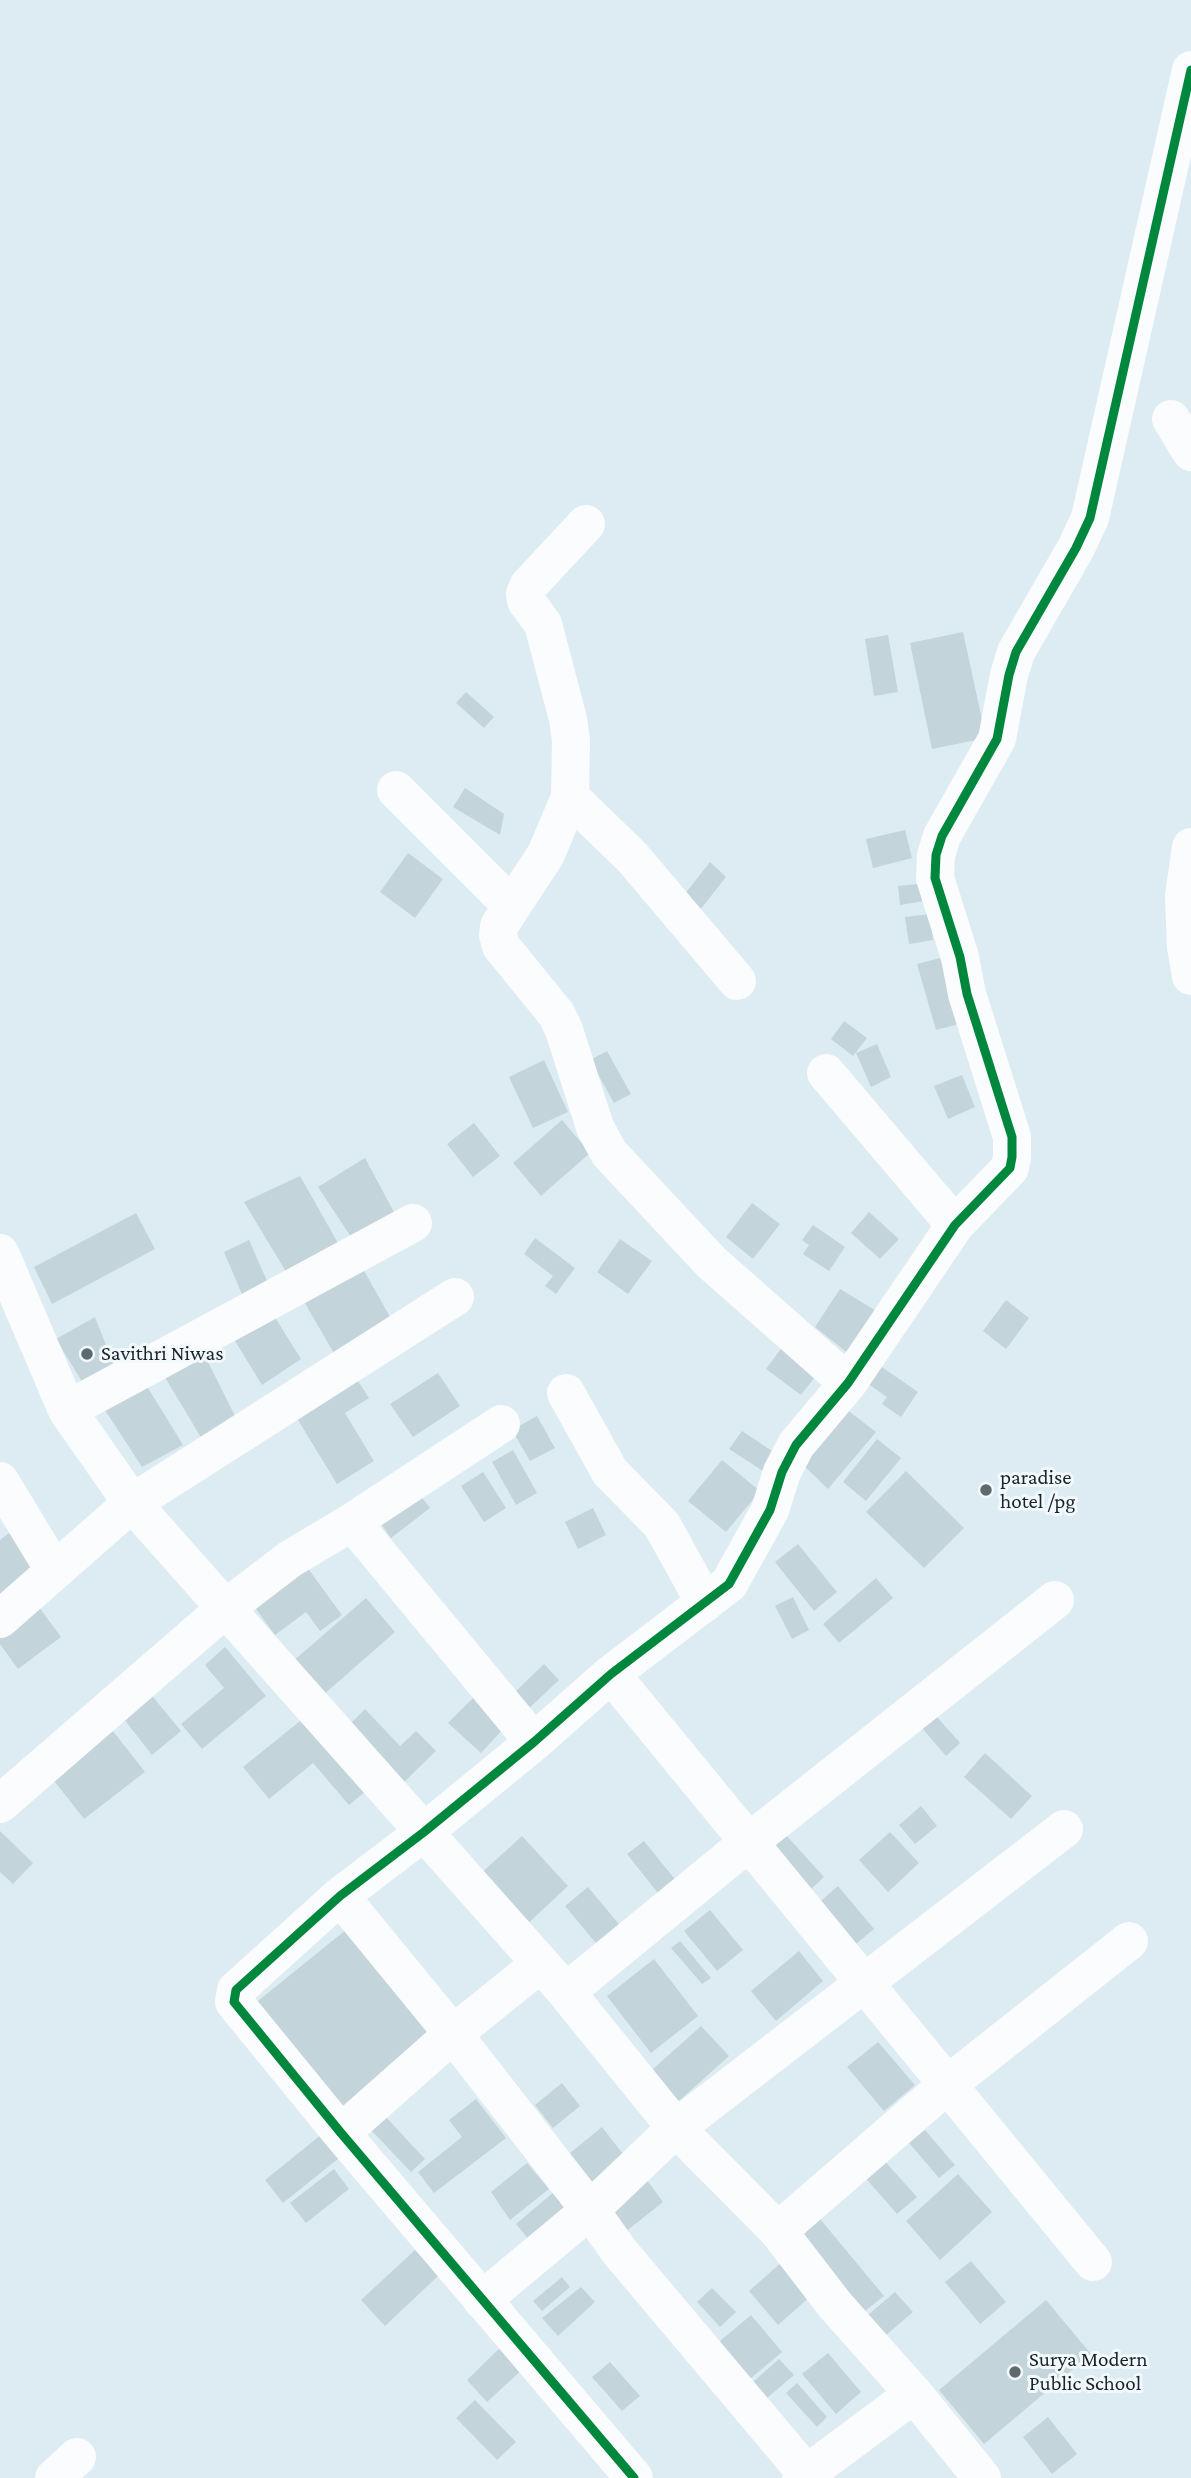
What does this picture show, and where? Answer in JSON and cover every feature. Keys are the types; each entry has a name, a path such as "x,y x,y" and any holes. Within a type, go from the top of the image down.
{"street":[{"path":"634,2478 341,2133 234,2002 236,1990 340,1896 534,1742 611,1674 729,1584 770,1510 782,1472 796,1445 848,1383 955,1225 1010,1168 1012,1137 967,994 960,957 935,878 936,855 942,836 997,739 1016,652 1076,548 1090,518 1191,70"},
{"path":"1171,419 1191,452"},
{"path":"586,524 529,585 525,594 526,601 543,624 568,719 571,740 570,797 546,854 499,926 501,946 556,1015 564,1030 595,1127 609,1153 711,1262 848,1383"},
{"path":"396,790 512,906"},
{"path":"570,797 632,857 737,981"},
{"path":"1191,847 1184,896 1186,947 1191,976"},
{"path":"826,1073 955,1225"},
{"path":"67,1410 413,1223"},
{"path":"0,1253 67,1410 131,1503 566,1993 676,2129 778,2231 835,2305 914,2394 982,2478"},
{"path":"0,1619 131,1503 456,1297"},
{"path":"566,1393 610,1472 662,1525 705,1603"},
{"path":"0,1804 226,1608 290,1559 352,1522 501,1424"},
{"path":"0,1481 54,1570"},
{"path":"352,1522 534,1742"},
{"path":"566,1993 749,1842 1055,1600"},
{"path":"611,1674 1093,2262"},
{"path":"482,2300 590,2210 676,2129 1064,1829"},
{"path":"340,1896 453,2034 619,2250 804,2475 914,2394"},
{"path":"778,2231 947,2085 1129,1941"},
{"path":"341,2133 453,2034 540,1964"}],"building":[{"path":"963,632 986,738 932,749 910,643"},
{"path":"888,635 898,692 874,696 865,639"},
{"path":"466,692 494,717 484,728 456,703"},
{"path":"465,788 504,814 500,835 453,807"},
{"path":"905,830 912,858 873,868 866,839"},
{"path":"408,853 443,879 415,918 380,892"},
{"path":"710,862 726,877 700,910 684,895"},
{"path":"928,883 930,900 900,905 898,886"},
{"path":"930,914 933,940 909,944 905,917"},
{"path":"940,958 959,1024 936,1030 917,964"},
{"path":"844,1021 867,1038 853,1056 831,1039"},
{"path":"877,1044 891,1077 871,1087 856,1053"},
{"path":"607,1051 631,1094 614,1103 590,1060"},
{"path":"544,1060 568,1112 533,1128 509,1077"},
{"path":"962,1075 975,1107 948,1119 934,1086"},
{"path":"562,1120 590,1153 541,1196 513,1163"},
{"path":"474,1123 500,1156 473,1177 447,1144"},
{"path":"365,1158 395,1214 355,1243 318,1187"},
{"path":"300,1176 338,1243 288,1275 244,1202"},
{"path":"752,1203 780,1224 753,1259 726,1237"},
{"path":"869,1212 899,1239 880,1259 851,1233"},
{"path":"136,1213 155,1249 52,1304 34,1267"},
{"path":"813,1225 845,1247 829,1271 803,1254 809,1245 802,1240"},
{"path":"535,1238 575,1268 556,1294 545,1286 553,1276 524,1254"},
{"path":"620,1239 652,1261 628,1294 597,1272"},
{"path":"249,1240 271,1290 247,1306 224,1252"},
{"path":"358,1260 394,1324 336,1357 302,1298"},
{"path":"840,1289 883,1315 854,1358 815,1327"},
{"path":"1006,1300 1029,1318 1006,1349 983,1331"},
{"path":"271,1311 301,1359 262,1385 232,1336"},
{"name":"Savithri Niwas","path":"95,1317 115,1368 84,1385 56,1339"},
{"path":"786,1342 821,1369 801,1395 766,1369"},
{"path":"202,1350 239,1424 205,1444 163,1374"},
{"path":"873,1361 918,1392 901,1417 882,1404 887,1397 861,1379"},
{"path":"352,1372 369,1398 345,1413 374,1461 337,1484 295,1415"},
{"path":"438,1373 460,1406 413,1437 390,1404"},
{"path":"145,1383 183,1445 142,1467 101,1404"},
{"path":"841,1405 876,1432 828,1489 797,1459"},
{"path":"537,1416 555,1448 530,1461 512,1430"},
{"path":"742,1431 775,1453 763,1471 729,1449"},
{"path":"877,1439 901,1458 866,1501 843,1482"},
{"path":"513,1450 537,1493 516,1505 492,1462"},
{"path":"722,1460 760,1491 726,1532 688,1501"},
{"path":"906,1471 964,1528 924,1568 866,1512"},
{"path":"483,1472 506,1508 484,1522 461,1486"},
{"path":"417,1491 430,1508 391,1538 379,1521"},
{"path":"593,1508 606,1535 578,1549 565,1522"},
{"path":"18,1526 40,1565 0,1599 0,1540"},
{"path":"798,1544 837,1592 814,1611 775,1562"},
{"path":"301,1559 342,1615 320,1631 306,1612 275,1635 248,1598"},
{"path":"876,1578 893,1598 839,1643 823,1624"},
{"path":"793,1597 809,1630 792,1639 775,1606"},
{"path":"366,1598 395,1632 321,1697 292,1662"},
{"path":"39,1607 61,1637 18,1669 0,1644 0,1635"},
{"path":"225,1647 266,1696 202,1749 181,1724 224,1688 205,1665"},
{"path":"544,1664 559,1680 523,1714 508,1699"},
{"path":"149,1692 181,1731 152,1755 120,1714"},
{"path":"473,1698 505,1727 481,1753 448,1723"},
{"path":"365,1709 400,1746 416,1731 436,1751 399,1787 344,1730"},
{"path":"930,1709 960,1743 946,1756 916,1721"},
{"path":"310,1713 372,1786 349,1805 313,1763 269,1799 243,1767"},
{"path":"109,1726 145,1772 84,1819 48,1773"},
{"path":"985,1753 1032,1796 1011,1819 964,1777"},
{"path":"921,1806 937,1826 915,1844 899,1825"},
{"path":"0,1831 33,1863 13,1884 0,1872"},
{"path":"890,1832 919,1863 888,1892 859,1860"},
{"path":"786,1835 824,1877 810,1890 772,1847"},
{"path":"522,1836 568,1886 523,1928 477,1877"},
{"path":"644,1841 678,1883 661,1897 627,1854"},
{"path":"838,1886 874,1929 851,1948 815,1906"},
{"path":"588,1887 623,1929 600,1948 565,1906"},
{"path":"710,1910 743,1950 717,1971 684,1931"},
{"path":"347,1929 434,2038 341,2113 253,2005"},
{"path":"680,1941 711,1978 702,1984 671,1948"},
{"path":"799,1951 823,1981 776,2021 751,1991"},
{"path":"654,1959 698,2016 651,2053 607,1996"},
{"path":"701,2026 729,2056 671,2108 644,2077"},
{"path":"878,2042 915,2085 884,2111 847,2067"},
{"path":"562,2083 580,2106 553,2128 535,2105"},
{"path":"476,2099 506,2138 434,2193 418,2172 462,2137 449,2120"},
{"path":"384,2115 425,2159 411,2172 370,2129"},
{"path":"602,2127 630,2163 593,2193 564,2158"},
{"path":"925,2130 955,2165 939,2178 909,2143"},
{"path":"321,2135 339,2158 283,2203 265,2180"},
{"path":"881,2157 917,2197 897,2214 862,2174"},
{"path":"527,2163 549,2189 510,2220 491,2192"},
{"path":"334,2169 349,2189 306,2223 290,2203"},
{"path":"958,2174 992,2212 940,2260 906,2221"},
{"path":"646,2179 663,2202 624,2233 606,2210"},
{"path":"555,2191 574,2214 534,2246 516,2224"},
{"path":"816,2214 884,2296 860,2315 793,2234"},
{"path":"415,2250 439,2275 385,2326 361,2300"},
{"path":"783,2261 812,2295 778,2325 749,2291"},
{"path":"971,2261 1006,2302 980,2324 945,2282"},
{"path":"562,2277 570,2287 542,2311 533,2301"},
{"path":"581,2287 595,2302 558,2336 542,2318"},
{"path":"712,2288 736,2312 720,2327 697,2302"},
{"path":"895,2292 913,2312 879,2341 862,2320"},
{"name":"Surya Modern Public School","path":"1046,2300 1091,2354 984,2444 939,2390"},
{"path":"751,2315 782,2352 744,2384 713,2347"},
{"path":"506,2342 524,2368 487,2402 467,2380"},
{"path":"828,2353 861,2392 836,2414 802,2374"},
{"path":"779,2359 794,2375 767,2398 753,2382"},
{"path":"610,2362 640,2396 622,2411 592,2377"},
{"path":"797,2383 827,2417 817,2427 786,2393"},
{"path":"475,2400 516,2442 497,2460 456,2418"},
{"path":"1048,2417 1077,2454 1052,2474 1023,2437"}],"cycle path":[{"path":"634,2478 341,2133 234,2002 236,1990 340,1896 534,1742 611,1674 729,1584 770,1510 782,1472 796,1445 848,1383 955,1225 1010,1168 1012,1137 967,994 960,957 935,878 936,855 942,836 997,739 1016,652 1076,548 1090,518 1191,70"}],"place":[{"name":"Savithri Niwas","path":"87,1354"},
{"name":"paradise hotel /pg","path":"986,1490"},
{"name":"Surya Modern Public School","path":"1015,2372"}]}
